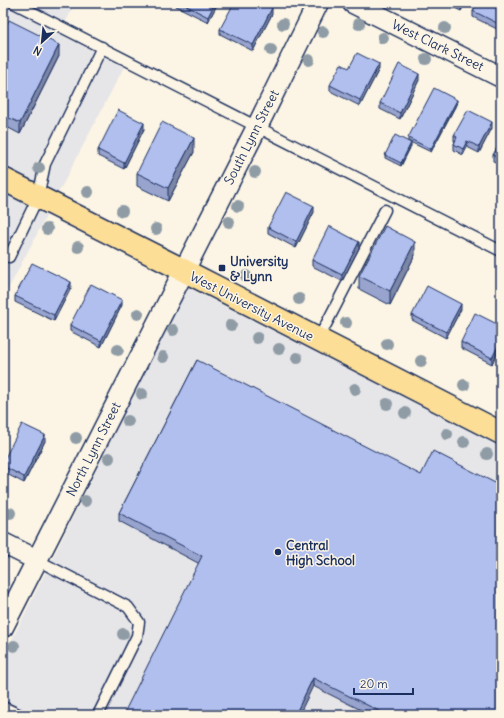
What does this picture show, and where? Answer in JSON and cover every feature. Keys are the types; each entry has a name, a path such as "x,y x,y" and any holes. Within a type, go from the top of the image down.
{"main road":[{"name":"West University Avenue","path":"3,179 501,433"}],"street":[{"name":"South Lynn Street","path":"183,270 257,127 318,3"},
{"name":"West Clark Street","path":"353,3 501,77"},
{"name":"North Lynn Street","path":"3,627 183,270"},
{"path":"3,543 37,560"}],"lane":[{"path":"14,3 501,251"},
{"path":"3,254 9,257 38,197 45,164 102,48"},
{"path":"318,340 385,210"},
{"path":"37,560 128,607 139,622 137,636 98,715"},
{"path":"3,706 20,715"}],"shaded area":[{"path":"3,3 75,3 60,34 124,67 3,299"},
{"name":"Central High School","path":"187,287 501,446 501,715 3,715 3,658"}],"building":[{"path":"181,3 215,3 208,17"},
{"path":"234,3 262,3 272,8 253,45 220,29"},
{"path":"477,3 501,3 501,21 499,24 473,11"},
{"path":"9,20 59,45 20,123 3,115 3,31"},
{"path":"357,53 379,64 360,100 330,85 341,64 349,68"},
{"path":"399,64 419,74 400,113 380,103"},
{"path":"434,88 457,100 431,149 408,138"},
{"path":"118,110 144,123 124,163 98,150"},
{"path":"468,110 492,122 479,147 467,141 463,149 454,144 457,137 454,135"},
{"path":"162,122 194,138 168,188 137,173"},
{"path":"395,135 411,143 401,163 385,155"},
{"path":"501,141 501,159 493,155"},
{"path":"286,192 314,206 296,242 268,227"},
{"path":"329,226 359,242 342,275 312,260"},
{"path":"385,226 415,242 390,291 359,276"},
{"path":"32,263 71,282 54,315 15,296"},
{"path":"91,284 122,300 101,341 70,325"},
{"path":"427,286 461,304 446,332 412,315"},
{"path":"475,313 501,326 501,340 492,358 461,342"},
{"name":"Central High School","path":"197,360 421,475 433,451 501,486 501,715 387,715 313,678 295,715 123,715 202,556 119,513"},
{"path":"22,424 45,435 24,477 3,466 3,462"}],"place":[{"name":"University & Lynn","path":"222,268"},
{"name":"Central High School","path":"278,552"}]}
